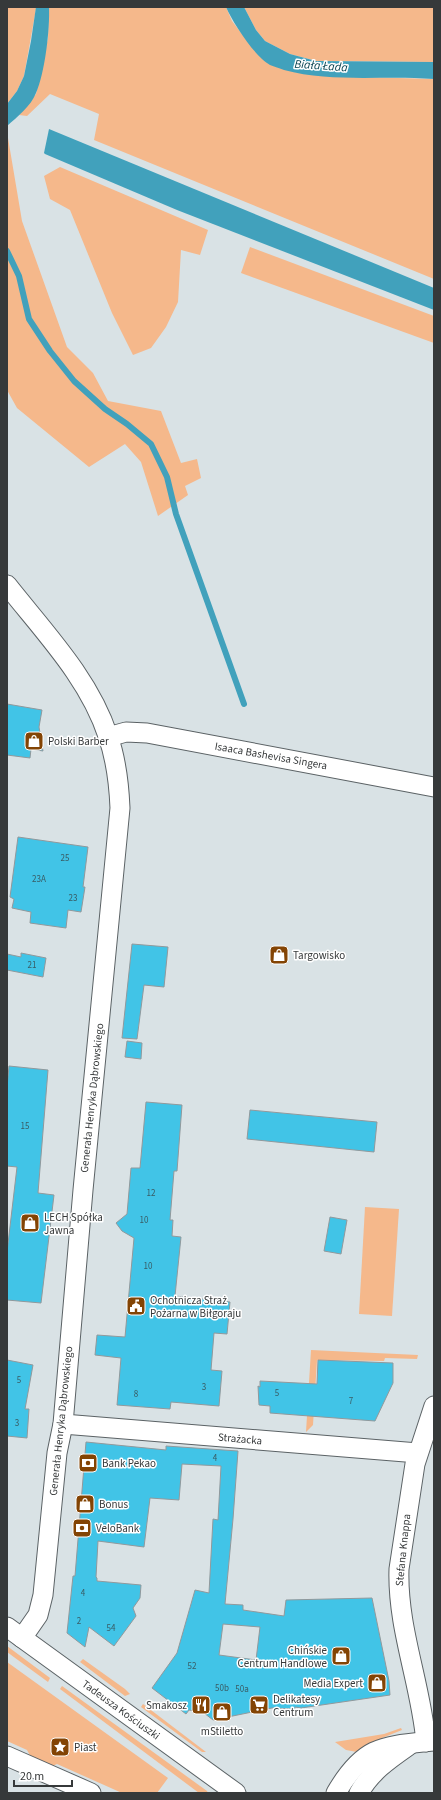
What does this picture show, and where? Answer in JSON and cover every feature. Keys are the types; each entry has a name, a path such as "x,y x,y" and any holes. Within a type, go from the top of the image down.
{"street":[{"name":"Generała Henryka Dąbrowskiego","path":"7,585 70,664 92,700 108,737 117,774 120,808 83,1190 63,1424 57,1453 43,1595 38,1615 14,1632"},
{"name":"Isaaca Bashevisa Singera","path":"108,737 126,732 147,733 434,787"},
{"name":"Stefana Knappa","path":"424,1742 421,1702 401,1616 398,1585 412,1478 418,1453 434,1406"},
{"name":"Strażacka","path":"63,1424 418,1453"},
{"name":"Tadeusza Kościuszki","path":"14,1632 236,1793"},
{"path":"336,1793 348,1773 364,1758 386,1747 424,1742"},
{"path":"359,1793 382,1765 424,1742"},
{"path":"7,1756 91,1793"}],"shaded area":[{"path":"7,7 36,7 36,9 24,76 17,91 7,104"},
{"path":"49,7 226,7 232,21 242,34 294,72 327,76 434,79 434,279 94,140 99,114 50,94 27,116 19,115 36,94 48,38"},
{"path":"244,7 434,7 434,62 316,61 290,54 265,41 256,30"},
{"path":"7,132 22,221 67,347 93,373 108,401 161,411 181,463 197,459 201,478 185,486 188,495 158,516 141,462 125,444 89,467 17,408 7,390"},
{"path":"60,167 208,230 200,255 181,250 178,302 166,327 151,348 133,355 112,313 70,210 50,199 44,176"},
{"path":"250,247 434,316 434,343 241,273"},
{"path":"365,1207 399,1209 392,1316 359,1314"},
{"path":"311,1350 418,1355 417,1359 385,1358 384,1361 317,1360 313,1425 306,1432"},
{"path":"7,1646 50,1678 48,1682 7,1652"},
{"path":"83,1659 130,1694 125,1696 80,1662"},
{"path":"7,1662 168,1778 157,1793 122,1793 57,1764 48,1768 33,1761 27,1750 7,1741"},
{"path":"62,1686 208,1793 199,1793 60,1689"},
{"path":"143,1704 206,1752 202,1752 141,1707"},
{"path":"401,1728 402,1730 382,1738 357,1752 346,1750 335,1742 384,1734"}],"water":[{"path":"36,7 49,7 48,39 42,74 34,98 7,126 7,104 17,91 24,76"},
{"name":"Biała Łada","path":"226,7 244,7 256,30 265,41 290,54 316,61 434,62 434,79 340,78 302,74 284,70 270,65 258,55 239,30"},
{"path":"49,129 434,288 434,310 177,210 45,154"}],"building":[{"path":"7,704 42,710 39,727 43,751 31,749 30,758 7,755"},
{"path":"18,837 88,847 83,887 85,887 81,912 68,910 66,928 30,923 31,912 12,908 14,899 10,897"},
{"path":"132,944 168,947 164,987 144,985 137,1039 122,1038"},
{"path":"21,953 46,958 43,977 7,970 7,954 21,957"},
{"path":"127,1041 142,1043 141,1059 125,1057"},
{"path":"9,1066 48,1070 38,1193 54,1195 41,1303 7,1300 7,1252 17,1167 7,1166 7,1087"},
{"path":"146,1102 182,1105 177,1171 174,1171 170,1220 173,1220 172,1236 181,1237 175,1296 230,1302 227,1334 214,1333 211,1370 222,1371 219,1406 171,1402 170,1409 117,1405 121,1358 95,1355 97,1335 125,1337 134,1238 122,1231 116,1223 127,1214 131,1168 140,1168"},
{"path":"250,1110 377,1122 374,1152 247,1139"},
{"path":"330,1217 347,1220 341,1254 324,1251"},
{"path":"7,1360 33,1365 25,1409 29,1409 27,1438 7,1436"},
{"path":"318,1360 393,1363 393,1383 375,1421 270,1413 270,1406 259,1405 258,1386 260,1387 260,1381 317,1384"},
{"path":"86,1442 166,1450 166,1446 238,1451 225,1604 243,1605 243,1610 284,1616 286,1600 372,1598 389,1681 390,1695 301,1708 295,1707 295,1709 272,1708 213,1720 204,1713 189,1710 186,1714 152,1688 177,1653 195,1590 209,1593 213,1519 218,1520 221,1466 182,1464 179,1500 150,1498 144,1547 98,1541 97,1581 141,1585 140,1598 133,1608 136,1616 114,1646 89,1627 85,1647 67,1633 73,1576 75,1576","holes":["223,1624 260,1627 256,1660 219,1655"]}],"waterway":[{"path":"7,251 19,276 29,319 50,351 74,381 105,409 127,424 151,444 167,477 176,514 244,704"}],"place":[{"name":"Polski Barber","path":"34,741"},
{"name":"Targowisko","path":"279,955"},
{"name":"LECH Spółka Jawna","path":"30,1223"},
{"name":"Ochotnicza Straż Pożarna w Biłgoraju","path":"136,1306"},
{"name":"Bank Pekao","path":"88,1463"},
{"name":"Bonus","path":"85,1504"},
{"name":"VeloBank","path":"82,1528"},
{"name":"Chińskie Centrum Handlowe","path":"341,1656"},
{"name":"Media Expert","path":"377,1683"},
{"name":"Smakosz","path":"201,1705"},
{"name":"Delikatesy Centrum","path":"259,1705"},
{"name":"mStiletto","path":"222,1712"},
{"name":"Piast","path":"60,1747"}]}
